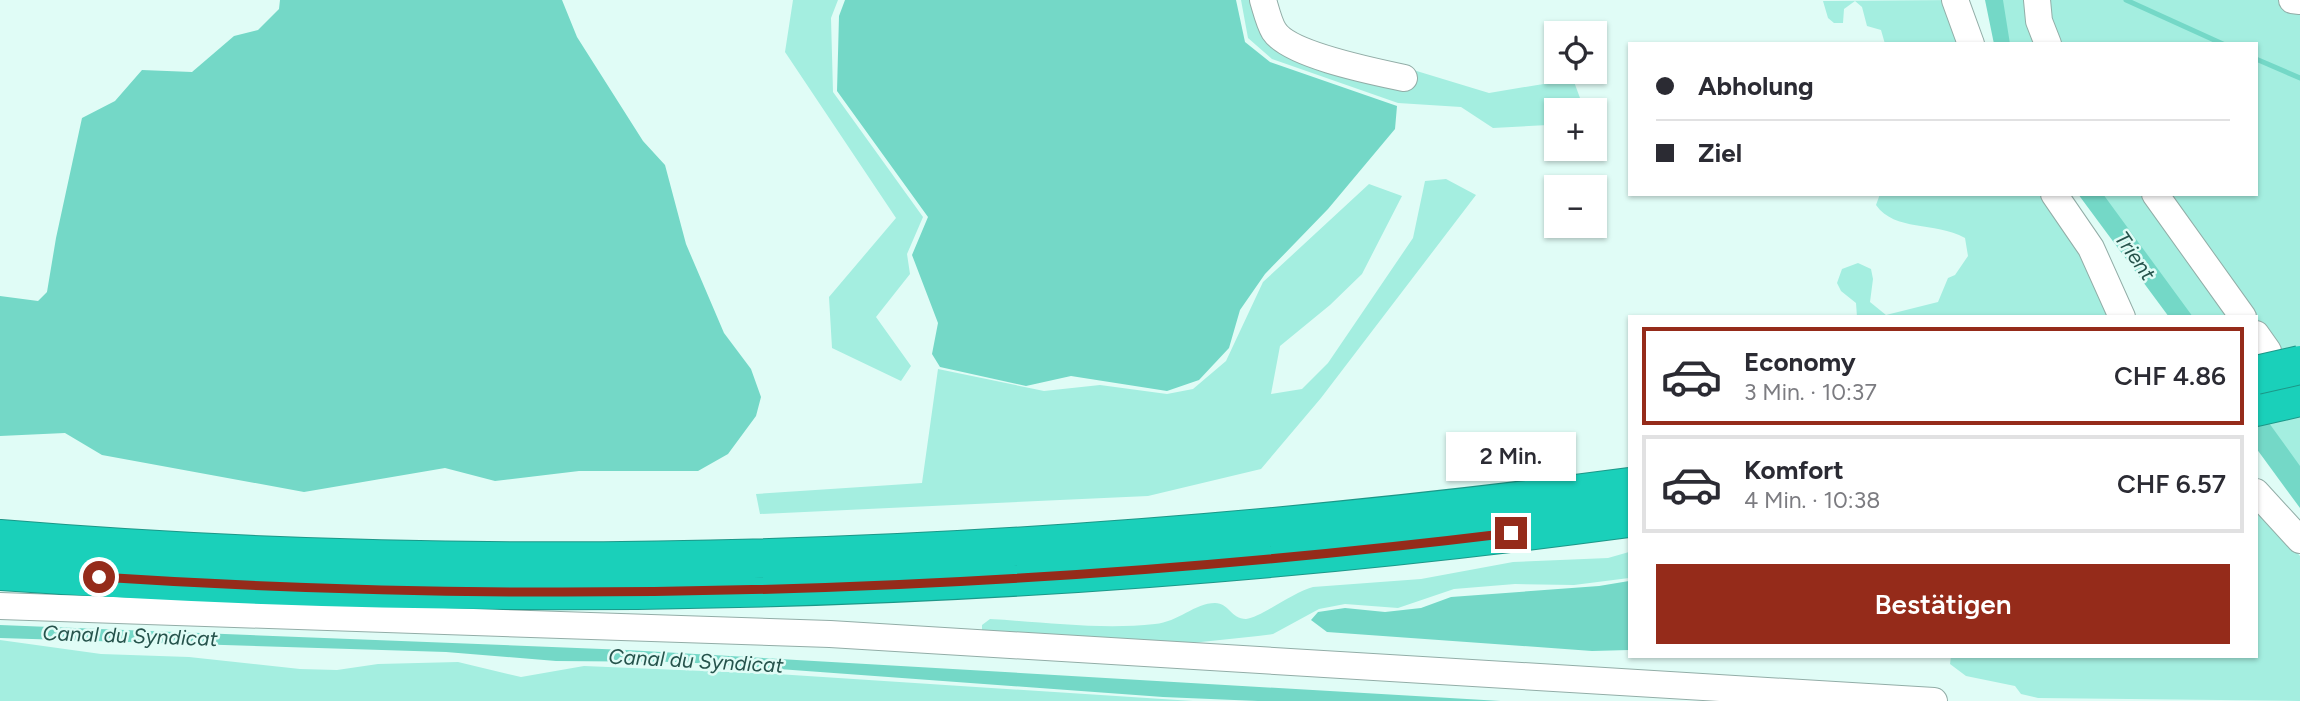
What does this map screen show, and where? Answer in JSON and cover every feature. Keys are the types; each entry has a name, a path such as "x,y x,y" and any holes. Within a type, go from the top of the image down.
{"highway":[{"path":"2258,407 2300,397"},
{"path":"0,539 385,558 601,560 825,555 1064,544 1239,530 1457,509 1628,487"},
{"path":"0,571 364,588 725,589 934,582 1165,568 1359,551 1628,518"}],"street":[{"path":"1263,0 1275,33 1296,47 1346,65 1404,78"},
{"path":"1955,0 1970,42"},
{"path":"2037,0 2039,22 2047,42"},
{"path":"2292,0 2300,1"},
{"path":"2055,196 2091,248 2121,315"},
{"path":"2156,196 2243,315"},
{"path":"2258,494 2300,540"},
{"path":"0,606 830,635 1934,701"}],"shaded area":[{"path":"793,0 838,0 831,18 833,92 923,217 907,254 910,274 876,317 911,366 901,381 832,348 829,297 896,218 785,52"},
{"path":"1241,0 1259,0 1272,38 1387,62 1489,93 1544,84 1575,84 1580,98 1544,98 1544,125 1493,128 1461,107 1398,103 1272,59 1248,38"},
{"path":"1958,0 1964,42 1884,42 1881,30 1867,26 1862,7 1855,1 1844,9 1843,23 1834,23 1828,18 1823,1"},
{"path":"1995,0 2300,0 2300,489 2258,430 2258,315 2177,315 2092,196 2258,196 2258,42 2006,42"},
{"path":"1446,179 1476,195 1321,398 1261,469 1148,496 760,514 756,494 922,483 938,369 1044,391 1100,385 1167,394 1193,389 1226,361 1263,282 1369,184 1402,196 1362,274 1330,305 1280,346 1271,394 1302,389 1328,363 1413,238 1425,181"},
{"path":"1879,196 2046,196 2113,315 1886,315 1938,302 1948,278 1955,275 1968,256 1965,238 1941,229 1904,223 1884,213 1876,205"},
{"path":"1858,263 1871,269 1873,279 1870,302 1886,315 1857,315 1856,303 1841,291 1837,283 1842,269"},
{"path":"2258,508 2300,556 2300,701 2038,698 2021,694 2015,686 1966,676 1950,664 1951,658 2258,658"},
{"path":"1628,552 1628,578 1574,585 1515,584 1454,589 1398,608 1345,604 1319,609 1273,634 1258,636 1163,646 982,632 982,625 990,619 1093,626 1155,624 1171,620 1200,606 1215,603 1246,619 1313,587 1421,579 1513,562 1608,558"},
{"path":"0,640 101,654 189,657 300,669 337,670 378,664 458,662 521,677 584,666 777,674 1193,701 0,701"}],"water":[{"path":"280,0 562,0 577,37 643,141 665,165 686,244 724,333 751,369 761,397 756,416 728,454 698,471 579,471 495,481 445,468 304,492 102,455 65,433 0,436 0,296 38,301 47,292 82,118 115,101 142,70 192,72 234,36 258,30 279,9"},
{"path":"845,0 1236,0 1245,42 1270,62 1397,106 1395,129 1328,209 1265,274 1240,310 1229,348 1199,380 1167,391 1071,376 1026,386 940,367 932,354 938,323 912,255 928,217 837,91 839,16"},
{"path":"1985,0 2003,0 2010,42 1994,42"},
{"name":"Trient","path":"2079,196 2104,196 2192,315 2168,315"},
{"path":"2258,408 2300,466 2300,508 2258,451"},
{"path":"1628,581 1628,650 1592,651 1327,632 1311,620 1318,612 1345,608 1385,612 1421,608 1451,597 1599,586"},
{"name":"Canal du Syndicat","path":"0,625 627,650 1501,701 1258,701 1163,697 682,662 556,661 446,652 0,638"}],"waterway":[{"path":"2126,0 2219,42"},
{"path":"2258,60 2300,78"}],"route":[{"path":"99,577 388,589 711,590 1055,576 1359,551 1511,533"}]}
